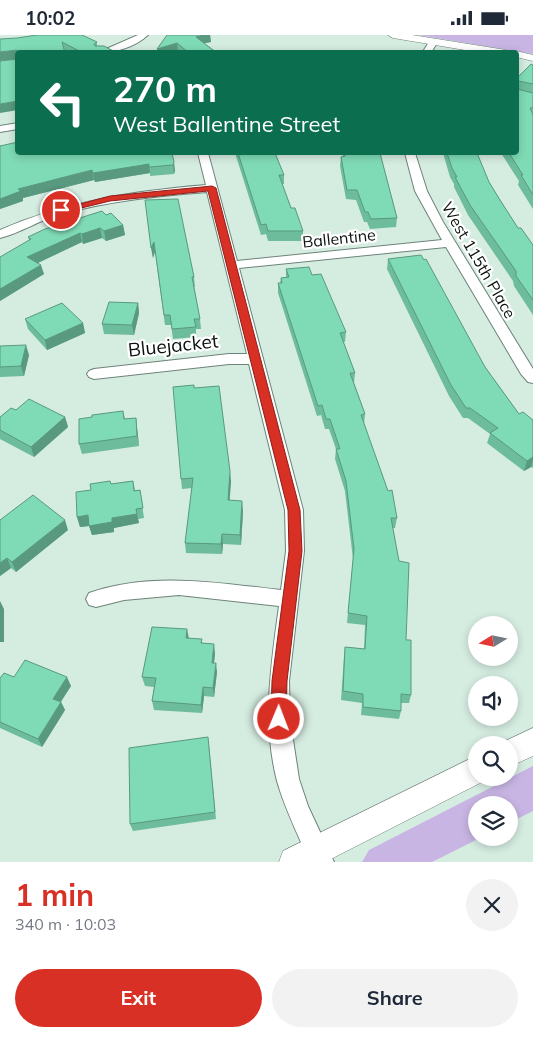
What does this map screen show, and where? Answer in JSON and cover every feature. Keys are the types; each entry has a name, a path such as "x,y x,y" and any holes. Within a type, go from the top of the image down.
{"street":[{"path":"109,50 144,35"},
{"path":"393,35 488,50"},
{"path":"428,50 434,41"},
{"path":"120,46 132,50"},
{"path":"519,55 533,58"},
{"path":"0,129 15,126"},
{"path":"204,155 294,510 295,551 280,681 279,719 288,779 311,858 468,774"},
{"name":"West 115th Place","path":"411,155 421,191 448,243 526,371 533,378"},
{"path":"0,234 44,215 85,203 140,194 212,188"},
{"name":"Ballentine","path":"233,265 448,243"},
{"name":"Bluejacket","path":"94,374 229,359 256,359"},
{"path":"96,599 124,592 179,587 288,599"},
{"path":"518,749 533,741"}],"shaded area":[{"path":"418,35 533,35 533,54 519,52 519,50"},
{"path":"533,766 533,811 518,818 518,796 474,796 494,786 518,786 518,774"},
{"path":"468,799 468,844 432,862 362,862 369,850"}],"building":[{"path":"37,35 82,35 97,42 94,44 95,46 104,46 111,50 77,50 62,42 64,50 15,50 0,52 0,39"},
{"path":"167,35 204,35 196,37 213,50 185,50 177,43 157,49"},
{"path":"15,59 15,102 0,104 0,61"},
{"path":"531,64 533,65 533,84 519,81 519,76"},
{"path":"519,90 533,93 533,108 530,108 533,115 533,195 521,175 523,175 510,155 519,155"},
{"path":"15,143 15,155 172,155 174,162 173,165 149,167 149,164 93,173 92,170 18,189 21,191 0,199 0,146"},
{"path":"239,155 276,155 284,175 279,175 291,208 295,208 303,231 268,231 266,224 261,225"},
{"path":"381,155 397,218 371,219 368,212 365,212 357,190 347,190 341,157"},
{"path":"448,155 478,155 489,182 518,228 521,228 533,245 533,300 516,276 516,271 470,205"},
{"path":"178,199 194,277 192,277 200,319 194,319 196,327 172,329 170,315 164,315 154,242 151,248 145,200"},
{"path":"102,211 106,215 111,213 123,225 104,231 100,228 80,233 27,257 41,265 0,289 0,257 31,239 28,237 45,229"},
{"path":"421,255 424,260 426,259 485,367 519,414 523,412 533,420 533,457 527,461 490,433 498,428 470,408 466,408 451,385 388,259"},
{"path":"309,267 312,275 321,274 346,332 340,333 355,373 350,373 365,414 361,415 388,491 392,490 397,518 391,518 399,561 409,563 406,640 411,640 411,695 401,694 401,711 363,707 363,694 343,691 345,647 365,649 367,616 348,613 354,549 346,481 336,449 340,449 330,419 326,419 322,405 318,406 278,283 282,283 281,278 289,277 286,269"},
{"path":"109,302 138,303 132,325 102,324"},
{"path":"62,303 83,323 45,340 25,319"},
{"path":"26,345 21,366 0,367 0,346"},
{"path":"194,385 194,388 219,386 230,471 228,500 242,501 240,535 222,534 221,544 185,543 193,478 181,479 173,387"},
{"path":"29,399 65,417 31,447 0,430 0,417 11,408 16,410"},
{"path":"123,411 124,419 136,418 137,436 79,444 79,419 92,417 92,415"},
{"path":"110,481 111,484 133,481 134,491 140,490 143,508 136,509 137,514 112,518 112,522 89,526 88,515 77,517 76,492 91,490 90,484"},
{"path":"33,495 65,520 12,562 7,558 0,563 0,520"},
{"path":"152,627 187,629 186,638 202,639 201,643 214,644 212,663 216,663 213,688 203,687 201,705 152,701 156,678 142,677"},
{"path":"25,660 67,677 53,699 61,702 38,739 0,722 0,678 4,673 14,677"},
{"path":"208,737 215,812 130,824 129,748"}],"route":[{"path":"61,210 110,198 212,188 294,510 295,551 280,681 279,719"}]}
